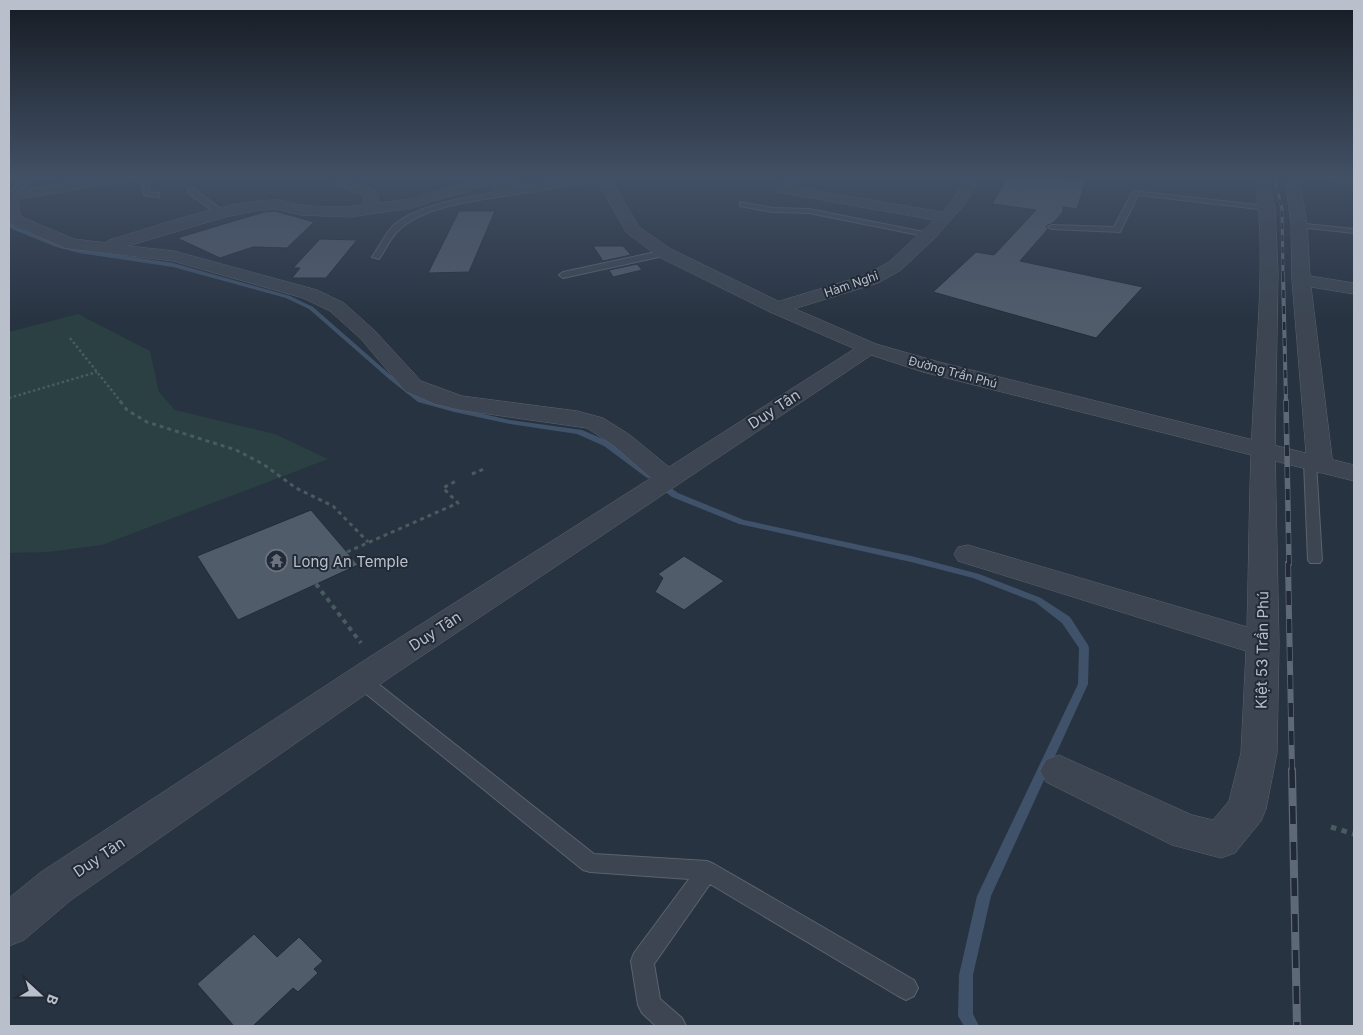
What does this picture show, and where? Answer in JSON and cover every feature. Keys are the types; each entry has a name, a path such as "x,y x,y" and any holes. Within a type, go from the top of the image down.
{"street":[{"path":"26,224 71,244 174,256 310,294 337,307 368,335 413,386 434,396 494,408 578,418 597,424 661,483"},
{"path":"99,248 182,224"},
{"name":"Đường Trần Phú","path":"630,224 633,230 665,253 777,308 869,348 931,367 1354,474"},
{"name":"Hàm Nghi","path":"777,308 872,279 895,266 939,224"},
{"name":"Kiệt 53 Trần Phú","path":"1059,771 1186,832 1221,840 1247,809 1259,753 1263,644 1263,450 1269,272 1268,224"},
{"path":"1299,225 1301,280 1315,463"},
{"path":"1301,280 1354,288"},
{"name":"Duy Tân","path":"9,925 56,886 371,674 869,348"},
{"path":"968,554 1263,644"}],"lane":[{"path":"376,257 399,224"},
{"path":"876,224 929,235"},
{"path":"1052,227 1117,230 1120,224"},
{"path":"1299,225 1354,230"},
{"path":"563,275 665,253"},
{"path":"1315,463 1315,560"},
{"path":"371,674 590,863 707,871 906,988"},
{"path":"674,1026 650,1005 642,961 707,871"}],"path":[{"path":"70,338 126,410 147,422 243,453 263,464 296,488 333,506 368,542"},
{"path":"9,398 97,372"},
{"path":"472,474 486,468"},
{"path":"347,552 458,503 443,488 456,481"},
{"path":"316,584 371,674"},
{"path":"1330,827 1354,834"}],"green space":[{"path":"78,314 150,351 159,392 175,410 275,434 328,459 102,545 48,552 9,553 9,332"}],"building":[{"path":"223,224 312,224 287,248 253,247 220,258 177,238"},
{"path":"452,224 489,224 469,272 428,273"},
{"path":"1023,224 1050,224 1046,226 1048,229 1020,261 1143,287 1096,338 933,292 976,252 994,255"},
{"path":"320,239 357,240 326,278 292,278 300,268 293,268"},
{"path":"593,246 623,246 631,255 603,261"},
{"path":"637,264 642,270 613,277 609,270"},
{"name":"Long An Temple","path":"311,510 358,565 238,620 197,556"},
{"path":"684,556 724,581 684,610 655,592 663,578 658,574"},
{"path":"254,934 277,957 299,937 323,961 314,969 318,973 298,992 293,988 253,1026 234,1026 197,984"}],"waterway":[{"path":"9,224 58,246 79,251 173,265 288,297 311,308 391,378 421,400 454,410 510,422 579,432 607,444 650,476"},
{"path":"660,484 675,495 742,522 911,559 976,576 1038,600 1066,620 1084,648 1083,684 984,896 966,975 966,1016 972,1026"}],"railway":[{"path":"1282,224 1283,276"},
{"path":"1283,274 1286,402"},
{"path":"1286,401 1289,564"},
{"path":"1288,563 1292,771"},
{"path":"1292,770 1297,1026"}],"place":[{"name":"Long An Temple","path":"277,561"}]}
